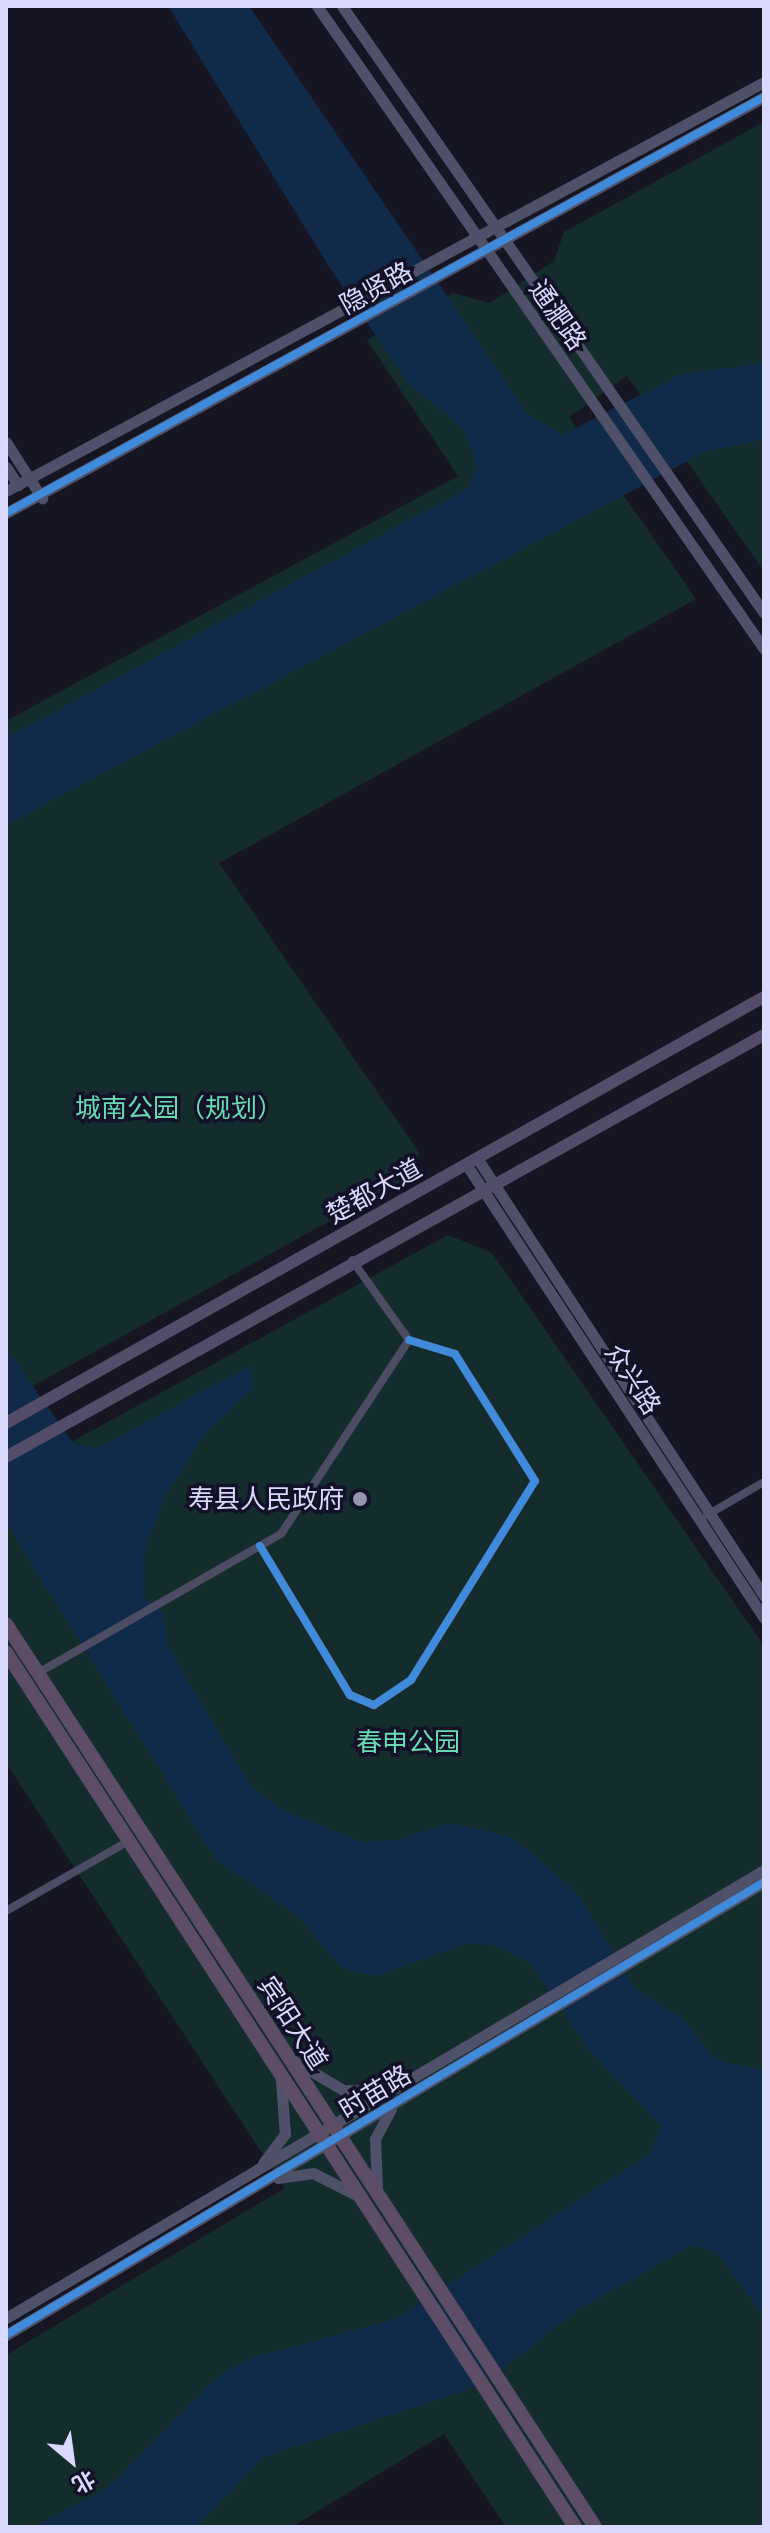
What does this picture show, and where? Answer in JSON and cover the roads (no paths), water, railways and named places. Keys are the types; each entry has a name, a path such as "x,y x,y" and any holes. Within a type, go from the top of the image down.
{"highway":[{"name":"宾阳大道","path":"6,1624 280,2047 369,2211 408,2271 595,2527"},
{"name":"宾阳大道","path":"6,1652 272,2062 384,2206 422,2263 575,2527"}],"main road":[{"name":"楚都大道","path":"6,1423 764,997"},
{"name":"楚都大道","path":"6,1457 481,1188 764,1035"}],"street":[{"name":"通淝路","path":"317,6 764,649"},
{"name":"通淝路","path":"342,6 764,613"},
{"name":"隐贤路","path":"6,491 764,82"},
{"name":"隐贤路","path":"6,513 42,496 764,97"},
{"path":"6,442 42,496"},
{"path":"6,467 18,485"},
{"name":"众兴路","path":"472,1161 481,1188 705,1517 764,1596"},
{"name":"众兴路","path":"472,1161 705,1517 764,1618"},
{"path":"260,1546 350,1695 374,1705 411,1680 535,1481 455,1354 409,1340 352,1260"},
{"path":"38,1673 281,1534 409,1340"},
{"path":"705,1517 764,1482"},
{"path":"6,1911 127,1842"},
{"name":"时苗路","path":"6,2318 329,2136 637,1952 764,1870"},
{"name":"时苗路","path":"637,1952 764,1882"},
{"path":"280,2047 343,2090 401,2093 375,2139 374,2178 384,2206"},
{"path":"252,2181 285,2134 284,2089 272,2062"},
{"path":"252,2181 313,2173 346,2186 369,2211"},
{"name":"时苗路","path":"6,2335 252,2181"}],"water":[{"path":"168,6 249,6 527,413 562,435 679,375 764,363 764,439 705,452 6,825 6,738 470,487 476,464 465,431 408,383 330,268"},
{"path":"6,1348 74,1444 98,1448 251,1365 252,1390 204,1434 165,1497 145,1549 143,1597 164,1614 168,1647 248,1782 278,1808 362,1842 397,1840 451,1823 512,1837 578,1894 634,1987 684,2020 716,2060 764,2071 764,2316 715,2251 691,2246 578,2310 482,2385 264,2457 197,2527 33,2527 109,2487 217,2377 251,2358 395,2319 651,2153 661,2126 590,2051 530,1963 495,1945 465,1944 378,1976 358,1973 340,1966 297,1915 217,1861 8,1526"}],"place":[{"name":"寿县人民政府","path":"360,1499"}],"park label":[{"name":"城南公园（规划）","path":"179,1108"},
{"name":"春申公园","path":"408,1742"}]}
